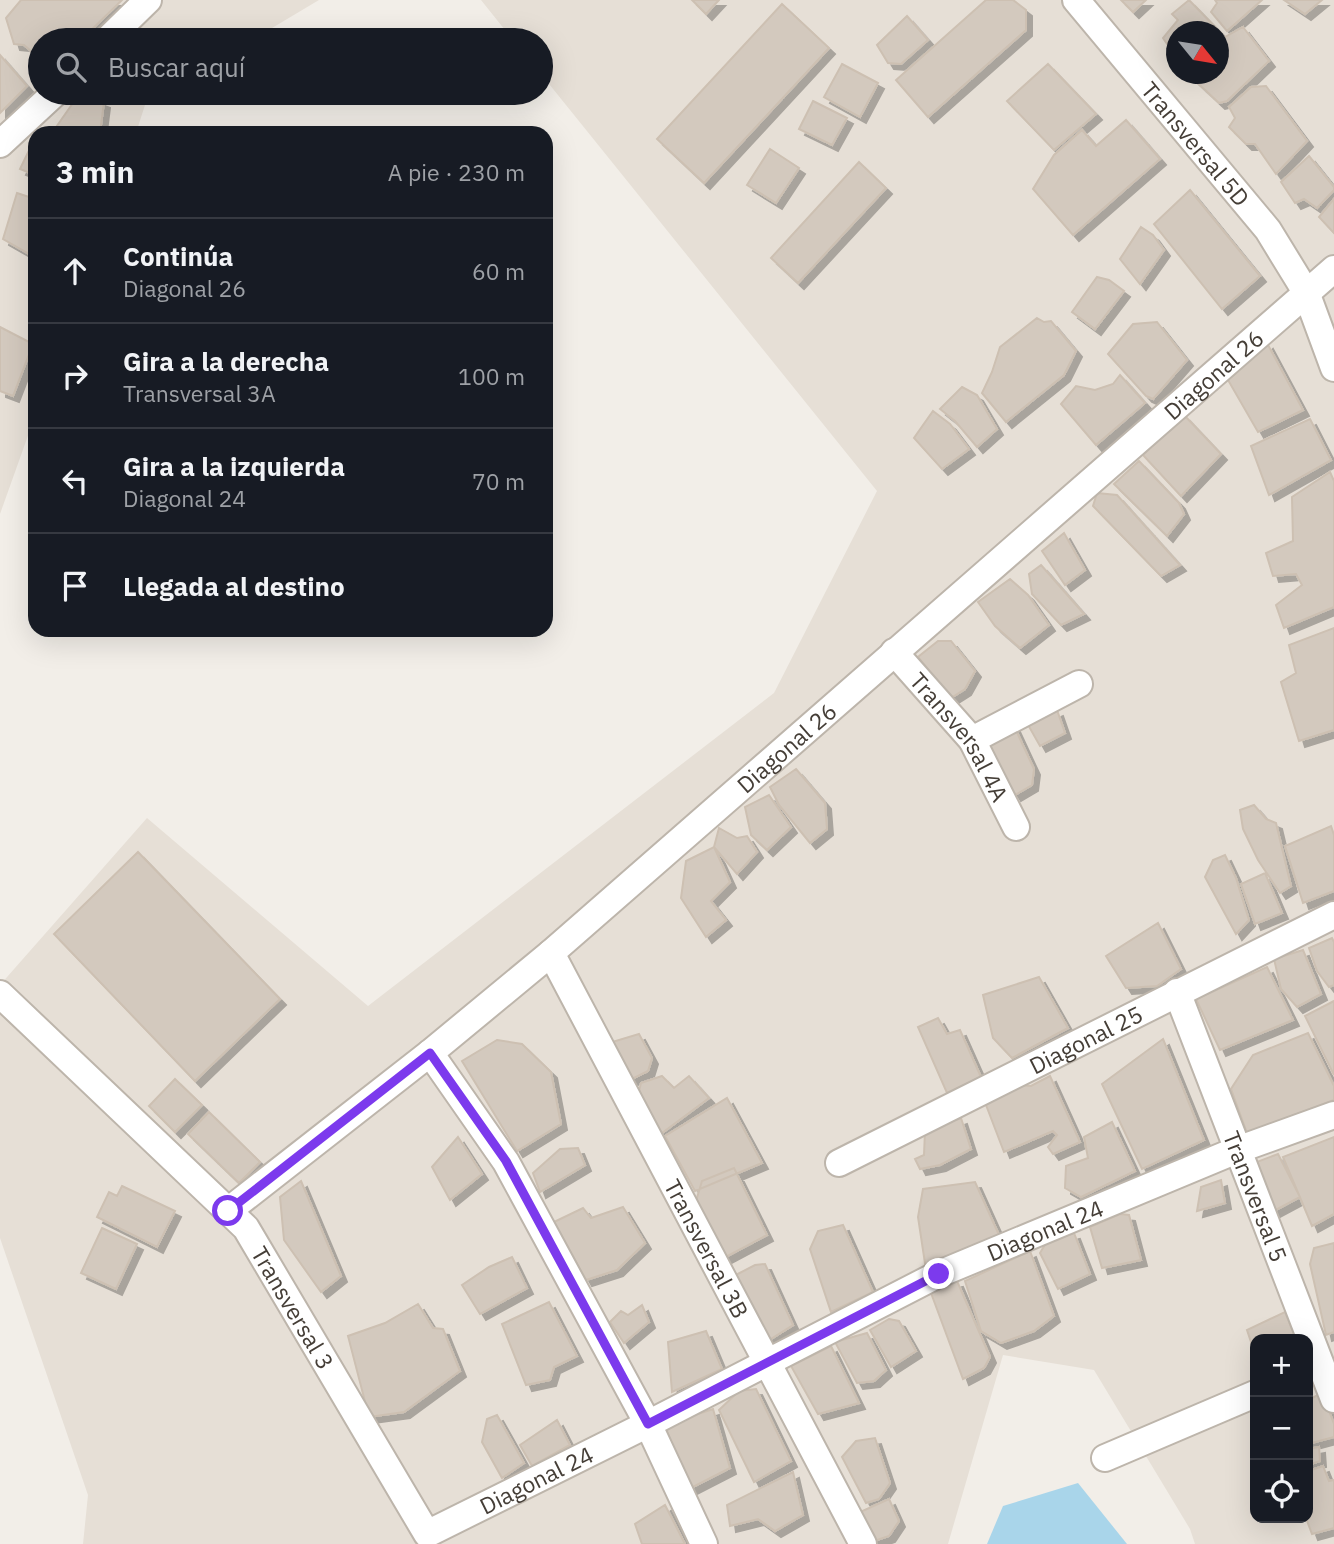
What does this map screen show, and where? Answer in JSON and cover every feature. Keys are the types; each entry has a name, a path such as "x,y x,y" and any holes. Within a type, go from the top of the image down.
{"street":[{"path":"119,28 148,0"},
{"name":"Transversal 5D","path":"1076,0 1268,230 1306,292 1334,368"},
{"path":"1,144 42,105"},
{"name":"Diagonal 26","path":"228,1211 430,1053 551,953 1334,269"},
{"name":"Transversal 4A","path":"894,652 972,740 1016,827"},
{"path":"972,740 1079,684"},
{"name":"Diagonal 25","path":"839,1163 1334,915"},
{"name":"Transversal 3B","path":"551,953 863,1544"},
{"name":"Transversal 5","path":"1177,992 1334,1399"},
{"name":"Transversal 3","path":"0,994 246,1228 427,1534"},
{"path":"430,1053 506,1161 648,1424 704,1544"},
{"name":"Diagonal 24","path":"427,1534 939,1274 1237,1150 1334,1115"},
{"path":"1105,1458 1250,1396"}],"shaded area":[{"path":"0,0 319,0 272,28 28,28 28,105 145,105 138,126 28,126 28,436 0,514"},
{"path":"481,0 1334,0 1334,1544 1195,1544 1190,1529 1094,1370 1003,1355 948,1544 83,1544 88,1495 0,1238 0,985 147,818 368,1006 774,693 877,491 553,89 553,28 503,28"}],"water":[{"path":"1078,1483 1127,1544 987,1544 1003,1506"}],"building":[{"path":"21,0 122,0 93,28 28,28 28,48 24,45 14,44 6,18"},
{"path":"692,0 719,0 706,14"},
{"path":"986,0 1013,0 1026,10 1026,30 928,117 896,80"},
{"path":"1121,0 1146,0 1133,12"},
{"path":"1189,0 1209,21 1177,21 1172,14"},
{"path":"1215,0 1262,0 1229,29 1229,21 1219,21 1211,12 1217,3"},
{"path":"1284,0 1322,0 1305,14"},
{"path":"782,4 829,48 704,183 657,139"},
{"path":"907,16 928,40 901,64 888,63 877,45"},
{"path":"1243,27 1269,61 1227,101 1219,103 1199,84 1229,84 1229,35"},
{"path":"0,55 27,86 0,113"},
{"path":"842,64 878,83 860,117 824,97"},
{"path":"1048,64 1096,114 1054,150 1007,101"},
{"path":"1266,86 1307,141 1276,174 1255,144 1246,144 1229,127 1235,118 1229,107 1251,87"},
{"path":"813,101 847,118 832,145 799,129"},
{"path":"72,105 104,105 101,126 57,126"},
{"path":"1126,120 1160,159 1073,235 1033,189 1054,155 1082,130 1096,146"},
{"path":"770,149 799,168 776,203 747,185"},
{"path":"28,152 28,172 20,169"},
{"path":"1309,156 1334,187 1317,208 1304,199 1295,203 1281,182"},
{"path":"859,162 886,188 798,283 771,258"},
{"path":"1190,190 1260,276 1222,309 1154,224"},
{"path":"17,193 28,197 28,253 3,239"},
{"path":"1334,199 1334,233 1319,217"},
{"path":"1141,227 1153,235 1164,250 1140,284 1120,259"},
{"path":"1097,277 1109,280 1124,291 1095,329 1072,312"},
{"path":"1037,318 1044,322 1051,321 1076,351 1064,375 1006,422 982,393 1000,347"},
{"path":"1157,322 1187,360 1153,399 1146,396 1108,354 1133,324"},
{"path":"0,327 28,341 28,357 13,396 0,391"},
{"path":"1267,343 1303,410 1258,432 1228,380"},
{"path":"1120,375 1145,403 1096,445 1061,404 1076,386 1095,390 1113,384"},
{"path":"962,387 977,395 997,429 977,447 955,421 940,409"},
{"path":"933,411 950,424 969,449 942,469 914,438"},
{"path":"1184,415 1221,454 1181,496 1143,455"},
{"path":"1310,419 1331,460 1269,495 1251,446"},
{"path":"1139,461 1179,503 1184,514 1167,536 1114,484"},
{"path":"1330,472 1334,481 1334,607 1284,628 1276,605 1302,585 1296,574 1273,576 1266,553 1293,541 1292,497"},
{"path":"1097,493 1117,495 1180,565 1161,576 1093,506"},
{"path":"1064,533 1085,570 1065,585 1042,551"},
{"path":"1041,565 1084,614 1061,625 1032,594 1029,574"},
{"path":"1010,579 1028,595 1049,625 1020,648 995,626 978,602"},
{"path":"1334,628 1334,730 1299,741 1281,682 1296,673 1289,645"},
{"path":"938,641 951,641 975,671 965,689 951,698 918,657"},
{"path":"1057,710 1065,733 1040,746 1027,723"},
{"path":"1014,726 1034,769 1032,785 1015,795 983,744"},
{"path":"796,769 825,803 827,829 810,843 779,805 770,787"},
{"path":"769,795 791,827 767,850 751,835 745,807"},
{"path":"1254,805 1266,819 1276,823 1291,886 1280,893 1258,860 1243,829 1240,810"},
{"path":"1331,826 1334,835 1334,891 1303,903 1285,846"},
{"path":"719,828 737,838 747,836 757,852 737,874 714,847"},
{"path":"714,847 730,882 711,901 726,920 706,937 681,898 686,861"},
{"path":"138,852 280,999 195,1081 54,934"},
{"path":"1225,855 1236,878 1249,920 1236,934 1205,877 1213,860"},
{"path":"1265,873 1282,913 1255,924 1241,884"},
{"path":"1158,923 1181,969 1157,986 1126,988 1106,956"},
{"path":"1332,938 1334,985 1329,987 1317,971 1309,948"},
{"path":"1303,950 1321,994 1297,1007 1281,989 1274,959"},
{"path":"1267,967 1293,1020 1220,1050 1196,999"},
{"path":"1039,977 1068,1028 1012,1058 993,1038 983,995"},
{"path":"1334,1001 1334,1075 1305,1016"},
{"path":"938,1018 947,1034 960,1030 981,1077 947,1093 918,1027"},
{"path":"1308,1033 1334,1086 1334,1100 1247,1133 1231,1089 1253,1055"},
{"path":"639,1034 652,1058 648,1071 632,1079 612,1042"},
{"path":"1163,1039 1204,1140 1142,1169 1102,1084"},
{"path":"497,1040 522,1044 551,1072 561,1124 517,1151 462,1061"},
{"path":"662,1076 674,1088 689,1076 709,1098 662,1133 637,1099 641,1083"},
{"path":"1050,1076 1080,1142 1053,1154 1048,1147 1057,1135 1053,1131 1004,1152 986,1105 1018,1085 1031,1086"},
{"path":"175,1079 202,1105 175,1132 149,1106"},
{"path":"727,1098 762,1163 695,1191 665,1136"},
{"path":"209,1112 260,1162 239,1183 188,1134"},
{"path":"961,1118 971,1149 940,1165 920,1169 915,1159 924,1155 925,1131"},
{"path":"1112,1122 1135,1171 1081,1197 1065,1188 1066,1166 1088,1158 1084,1137"},
{"path":"458,1137 482,1174 450,1200 432,1167"},
{"path":"1334,1137 1334,1214 1312,1226 1283,1157"},
{"path":"578,1148 585,1165 540,1192 533,1173 560,1149"},
{"path":"1278,1154 1300,1197 1270,1213 1249,1165"},
{"path":"734,1168 767,1235 722,1259 693,1211 702,1181"},
{"path":"1221,1180 1225,1203 1197,1211 1201,1187"},
{"path":"301,1181 341,1276 321,1292 284,1240 280,1197"},
{"path":"975,1182 999,1235 926,1270 918,1217 923,1189"},
{"path":"122,1186 175,1211 157,1247 97,1217 109,1192 117,1196"},
{"path":"623,1207 645,1243 617,1270 586,1280 554,1222 583,1208 591,1218"},
{"path":"1120,1214 1129,1215 1141,1260 1102,1268 1090,1227"},
{"path":"843,1225 873,1292 831,1312 810,1249 818,1231"},
{"path":"102,1228 137,1244 116,1289 81,1273"},
{"path":"1074,1233 1090,1274 1058,1289 1040,1253 1049,1238"},
{"path":"1334,1243 1334,1332 1326,1335 1310,1264 1314,1248"},
{"path":"1030,1251 1054,1316 1034,1331 1001,1343 981,1331 965,1281"},
{"path":"512,1257 527,1288 480,1314 462,1285 489,1267"},
{"path":"765,1264 793,1325 766,1342 730,1278 755,1265"},
{"path":"957,1281 990,1357 984,1368 963,1379 931,1293"},
{"path":"549,1302 577,1356 554,1367 550,1380 526,1385 502,1324"},
{"path":"418,1304 433,1328 443,1329 460,1371 404,1412 369,1417 348,1336 385,1323"},
{"path":"642,1305 649,1322 624,1343 610,1322 621,1311 628,1315"},
{"path":"1285,1312 1294,1334 1250,1334 1250,1339 1247,1330"},
{"path":"889,1319 899,1321 916,1351 891,1367 870,1330"},
{"path":"706,1331 722,1369 672,1392 668,1342"},
{"path":"867,1333 886,1370 874,1381 857,1383 835,1342"},
{"path":"831,1346 859,1403 818,1414 791,1366"},
{"path":"756,1389 791,1461 754,1482 719,1410 739,1391"},
{"path":"1322,1393 1334,1424 1334,1437 1313,1443 1313,1398"},
{"path":"713,1409 730,1468 687,1490 665,1425"},
{"path":"497,1415 524,1463 502,1478 482,1442 487,1419"},
{"path":"557,1420 570,1445 532,1466 520,1445"},
{"path":"875,1438 890,1483 879,1499 866,1503 842,1457 856,1441"},
{"path":"1319,1447 1320,1461 1313,1463 1313,1460 1313,1448"},
{"path":"1323,1466 1329,1481 1334,1480 1334,1528 1312,1534 1308,1523 1313,1523 1313,1469"},
{"path":"793,1472 803,1515 775,1531 758,1519 730,1526 727,1505"},
{"path":"889,1499 899,1521 889,1536 874,1541 858,1513"},
{"path":"665,1505 685,1544 642,1544 635,1524"}],"route":[{"path":"228,1211 430,1053 506,1161 648,1424 939,1274"}]}
